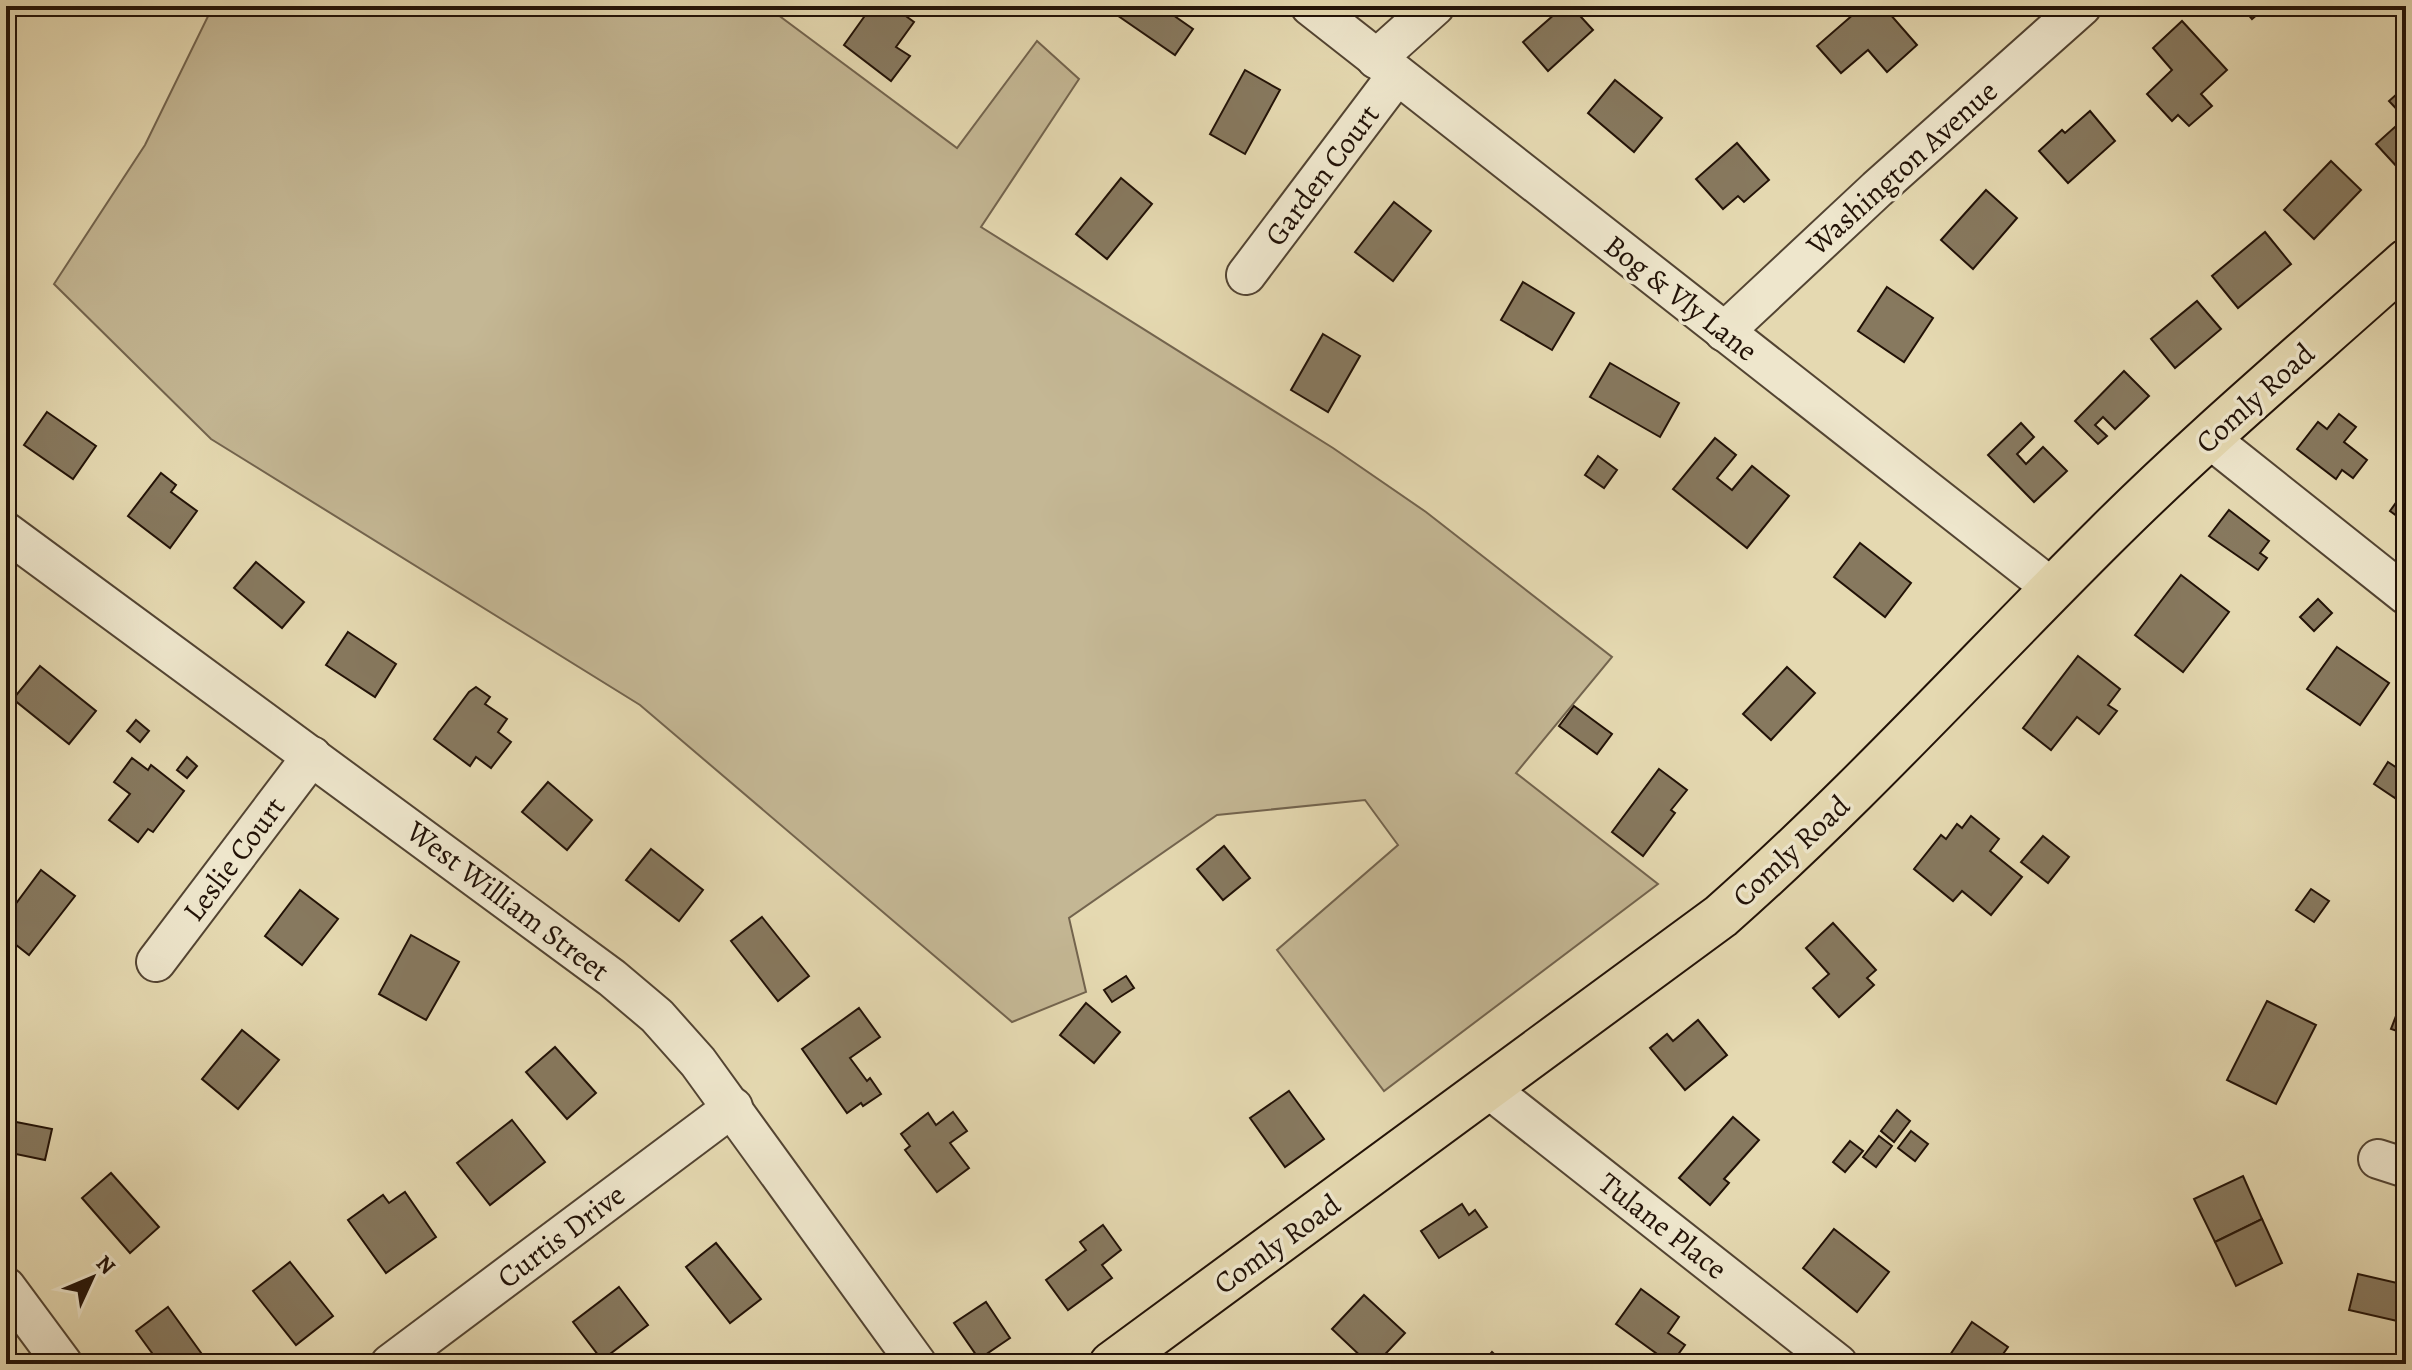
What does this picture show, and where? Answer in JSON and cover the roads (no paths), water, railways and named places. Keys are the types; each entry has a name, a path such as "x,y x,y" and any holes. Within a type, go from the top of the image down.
{"main road":[{"name":"Comly Road","path":"1112,1364 1721,916 1876,771 2106,534 2406,262"}],"street":[{"name":"Bog & Vly Lane","path":"1310,6 2053,589"},
{"name":"Garden Court","path":"1246,275 1387,67 1435,6"},
{"name":"Washington Avenue","path":"1724,332 1877,189 2082,6"},
{"path":"2210,439 2406,595"},
{"name":"West William Street","path":"6,532 612,978 657,1016 733,1107 917,1364"},
{"name":"Leslie Court","path":"156,962 312,756"},
{"name":"Tulane Place","path":"1489,1089 1838,1364"},
{"name":"Curtis Drive","path":"390,1364 733,1107"},
{"path":"6,1287 63,1364"}]}
